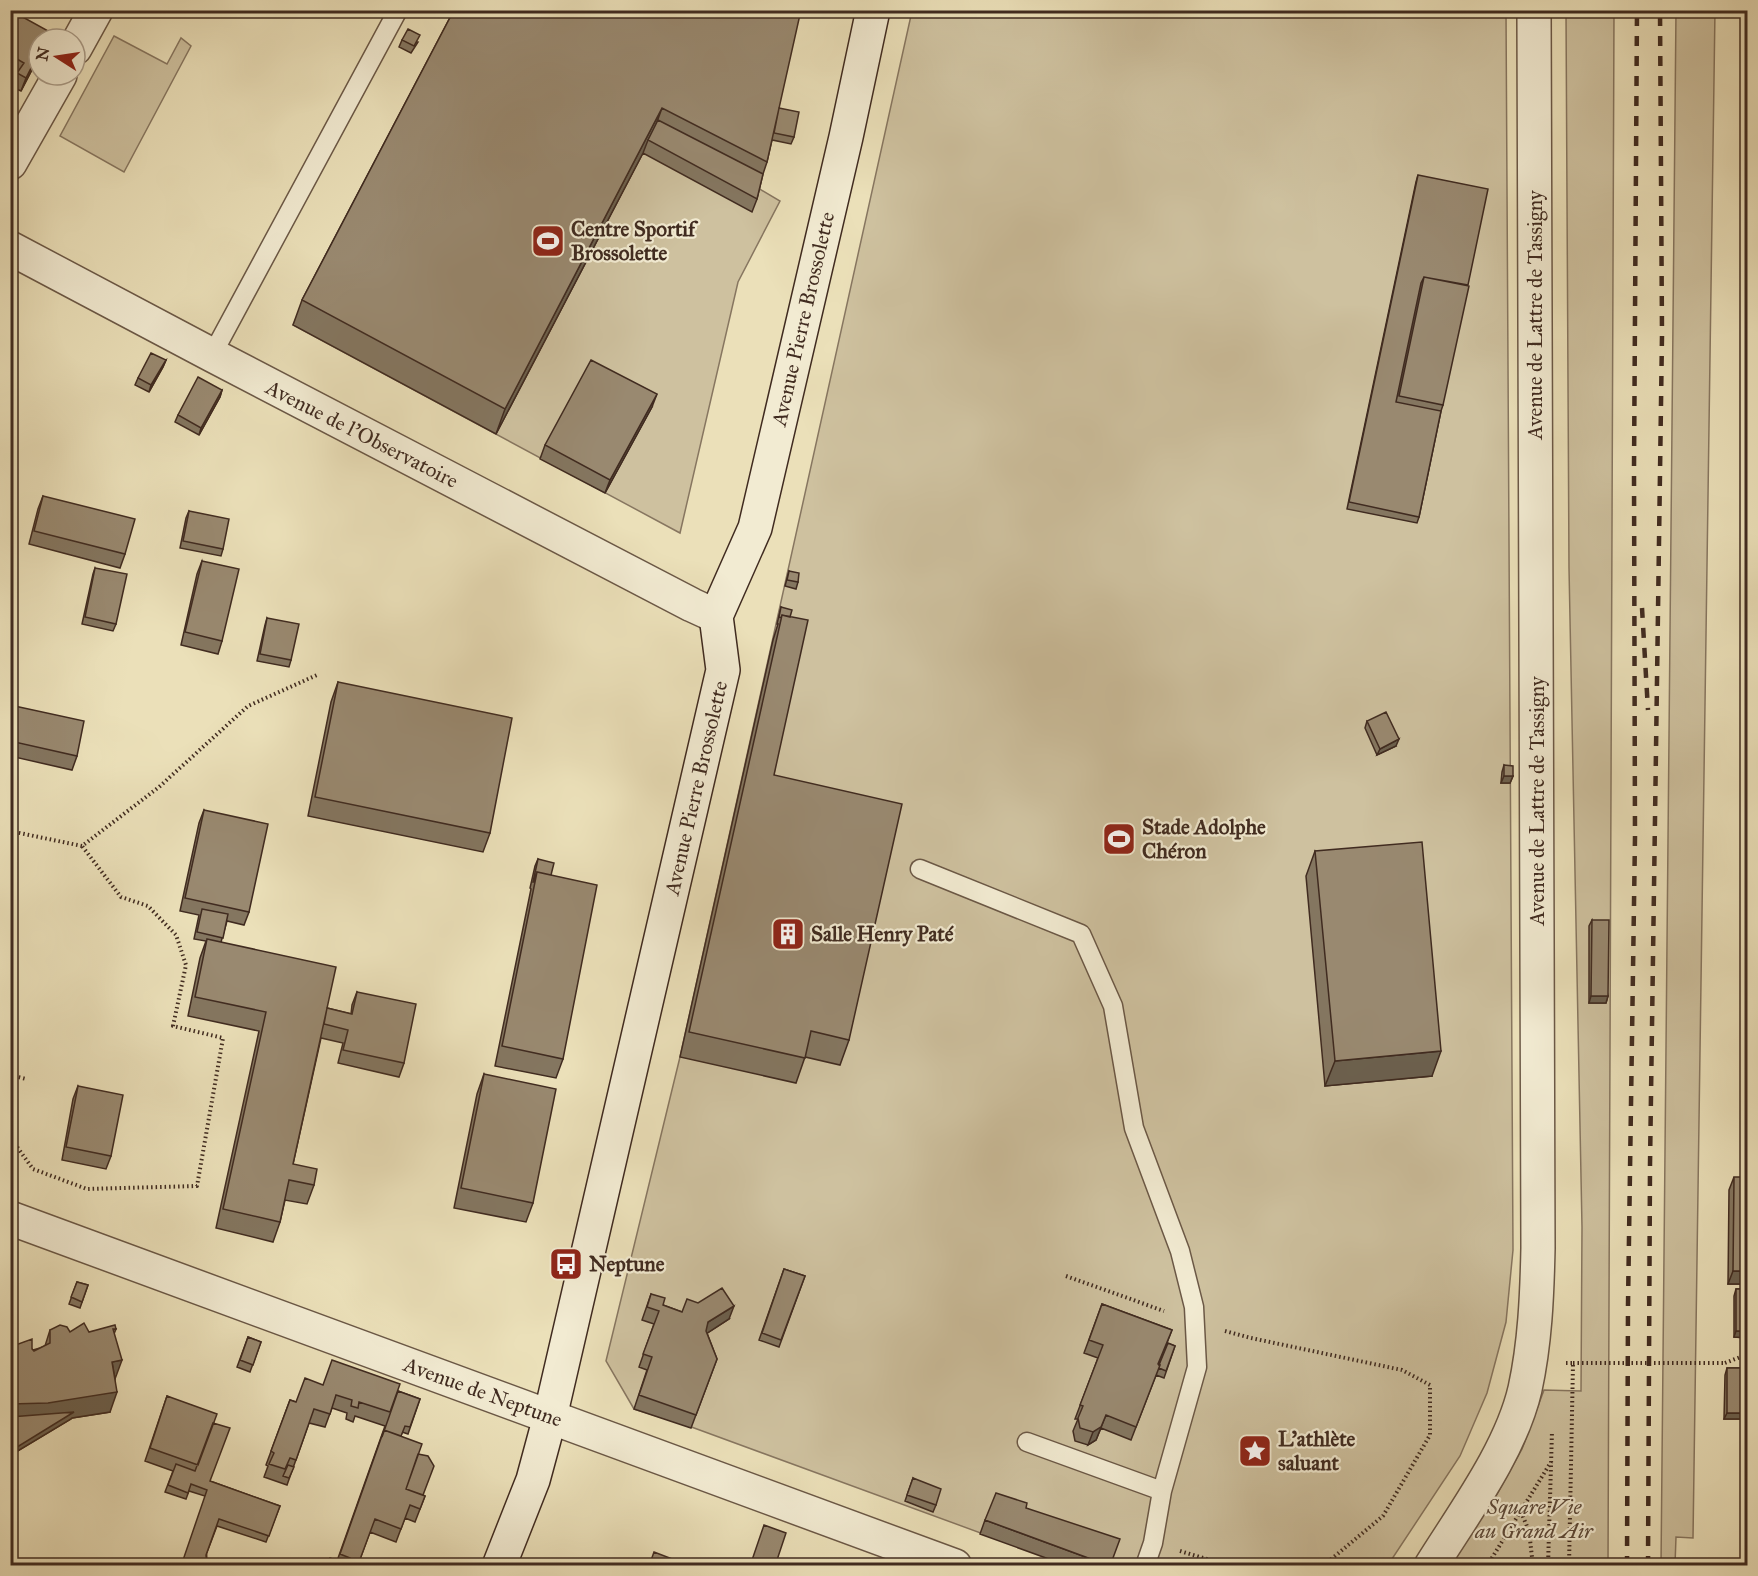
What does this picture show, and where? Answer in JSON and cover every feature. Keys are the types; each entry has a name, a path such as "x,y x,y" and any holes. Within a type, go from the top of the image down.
{"street":[{"path":"87,27 96,10"},
{"name":"Avenue Pierre Brossolette","path":"499,1566 532,1480 550,1417 723,670 716,616 755,528 841,160 873,10"},
{"name":"Avenue de Lattre de Tassigny","path":"1431,1566 1483,1484 1509,1434 1525,1391 1535,1321 1538,1225 1534,10"},
{"path":"10,163 53,87"},
{"name":"Avenue de l'Observatoire","path":"10,248 716,616"},
{"name":"Avenue de Neptune","path":"10,1218 955,1566"}],"lane":[{"path":"212,355 398,10"},
{"path":"920,870 1081,934 1113,1006 1134,1128 1180,1251 1194,1307 1195,1322 1197,1367 1162,1491 1153,1543 1145,1566"},
{"path":"1028,1442 1162,1491"}],"path":[{"path":"1745,10 1744,602 1748,947"},
{"path":"82,846 159,787 248,706 316,675"},
{"path":"10,831 82,846 121,897 148,906 176,935 186,965 173,1026 223,1038 197,1186 87,1189 33,1169 12,1140"},
{"path":"10,1075 26,1079"},
{"path":"1066,1276 1195,1322 1251,1338 1402,1370 1430,1385 1430,1435 1383,1516 1323,1566"},
{"path":"1569,1566 1573,1363 1725,1363 1748,1354"},
{"path":"1486,1566 1551,1462 1548,1566"},
{"path":"1521,1512 1529,1531 1533,1566"},
{"path":"1153,1543 1230,1566"}],"green space":[{"path":"1715,10 1693,1538 1676,1537 1675,1565 1661,1566 1676,11"},
{"name":"Centre Sportif Brossolette","path":"458,11 780,201 738,282 680,533 293,325"},
{"name":"Stade Adolphe Chéron","path":"912,11 1506,11 1513,1250 1506,1322 1487,1393 1460,1456 1388,1565 1068,1565 686,1425 634,1409 606,1361 680,1057"},
{"name":"Square Vie au Grand Air","path":"1566,11 1614,11 1608,1565 1450,1566 1497,1494 1522,1449 1544,1390 1581,1391 1582,1227 1569,568"},
{"path":"114,36 167,64 181,38 191,46 124,172 60,136"}],"building":[{"path":"10,10 41,27 27,27 26,78 17,73 24,63 10,55"},
{"path":"454,10 801,10 767,162 662,108 505,409 302,300"},
{"path":"408,29 420,35 414,46 402,40"},
{"path":"779,108 799,112 794,137 774,133"},
{"path":"658,120 763,174 757,199 648,140"},
{"path":"1418,175 1488,189 1468,285 1424,277 1421,283 1396,402 1441,411 1419,517 1349,502"},
{"path":"1424,277 1469,286 1443,405 1399,396"},
{"path":"151,353 166,360 151,385 138,378"},
{"path":"591,360 657,394 610,480 545,445"},
{"path":"198,377 222,390 201,428 178,415"},
{"path":"43,496 135,519 125,554 34,531"},
{"path":"189,511 229,519 223,549 183,541"},
{"path":"202,561 239,569 222,641 185,632"},
{"path":"95,568 127,574 116,624 85,617"},
{"path":"789,571 799,573 798,582 787,580"},
{"path":"781,607 792,610 790,617 782,615 781,618 779,617"},
{"name":"Salle Henry Paté","path":"782,615 808,620 774,775 902,804 849,1040 811,1031 805,1058 689,1032"},
{"path":"267,618 299,624 291,660 260,654"},
{"path":"338,682 512,718 490,833 315,797"},
{"path":"10,705 84,721 77,756 10,741"},
{"path":"1386,712 1399,739 1380,749 1367,721"},
{"path":"1504,765 1513,766 1513,776 1504,776"},
{"path":"204,810 268,824 249,912 185,898"},
{"path":"1422,842 1441,1051 1335,1061 1315,851"},
{"path":"538,859 554,863 551,875 537,872 533,882"},
{"path":"537,872 597,885 563,1059 502,1046"},
{"path":"202,909 228,914 223,938 197,932"},
{"path":"1592,920 1609,920 1608,996 1591,996"},
{"path":"207,939 336,967 293,1164 317,1169 314,1185 289,1180 280,1222 223,1209 266,1012 195,997"},
{"path":"357,992 416,1004 404,1063 343,1050 348,1030 324,1024 327,1008 352,1014"},
{"path":"484,1074 556,1089 533,1203 461,1188"},
{"path":"78,1086 123,1095 111,1156 66,1147"},
{"path":"1734,1177 1748,1177 1748,1271 1733,1271"},
{"path":"784,1269 805,1276 781,1340 762,1333"},
{"path":"77,1282 88,1285 82,1302 71,1297"},
{"path":"722,1288 734,1306 708,1322 706,1331 717,1359 696,1415 639,1395 652,1357 643,1354 659,1311 647,1307 651,1294 665,1298 663,1305 682,1312 687,1299 698,1303"},
{"path":"1736,1289 1748,1289 1748,1331 1736,1331"},
{"path":"1102,1304 1172,1330 1136,1427 1106,1415 1101,1427 1093,1432 1080,1428 1078,1418 1083,1406 1080,1405 1103,1345 1089,1340"},
{"path":"84,1323 89,1332 115,1325 116,1329 113,1329 122,1360 112,1362 117,1392 48,1403 10,1404 10,1347 32,1339 34,1351 50,1343 50,1330 60,1325 67,1327 70,1332"},
{"path":"248,1337 261,1342 253,1365 240,1360"},
{"path":"1168,1343 1175,1346 1166,1371 1159,1368 1159,1365"},
{"path":"332,1360 400,1384 390,1412 359,1402 358,1408 351,1406 352,1400 336,1395 330,1414 314,1409 296,1460 290,1458 285,1469 269,1464 274,1453 271,1451 290,1400 296,1402 305,1378 323,1385"},
{"path":"1727,1368 1748,1368 1748,1413 1727,1413"},
{"path":"398,1391 420,1399 410,1427 405,1426 401,1436 384,1430"},
{"path":"167,1396 217,1414 198,1465 150,1448"},
{"path":"74,1412 14,1449 10,1444 10,1417"},
{"path":"213,1423 230,1428 210,1481 280,1506 269,1536 219,1519 206,1555 207,1566 181,1566 207,1490 191,1484 188,1493 168,1485 176,1464 195,1471"},
{"path":"384,1430 422,1444 406,1489 425,1496 420,1509 410,1505 401,1529 375,1519 359,1562 369,1566 348,1566 350,1558 340,1554"},
{"path":"418,1454 428,1456 434,1466 423,1495 406,1489"},
{"path":"288,1465 294,1467 289,1478 283,1476"},
{"path":"913,1478 941,1489 936,1505 907,1495"},
{"path":"996,1493 1027,1503 1026,1508 1120,1539 1110,1566 985,1520"},
{"path":"764,1525 786,1533 775,1566 750,1566"},
{"path":"654,1552 680,1562 680,1560 695,1566 649,1566"},
{"path":"330,1558 348,1565 327,1566"}],"railway":[{"path":"1627,1566 1628,1305 1635,837 1634,470 1637,10"},
{"path":"1648,1566 1650,1165 1662,335 1660,10"},
{"path":"1642,608 1648,710"}],"place":[{"name":"Centre Sportif Brossolette","path":"548,241"},
{"name":"Stade Adolphe Chéron","path":"1119,839"},
{"name":"Salle Henry Paté","path":"788,934"},
{"name":"Neptune","path":"566,1264"},
{"name":"L'athlète saluant","path":"1255,1451"}]}
